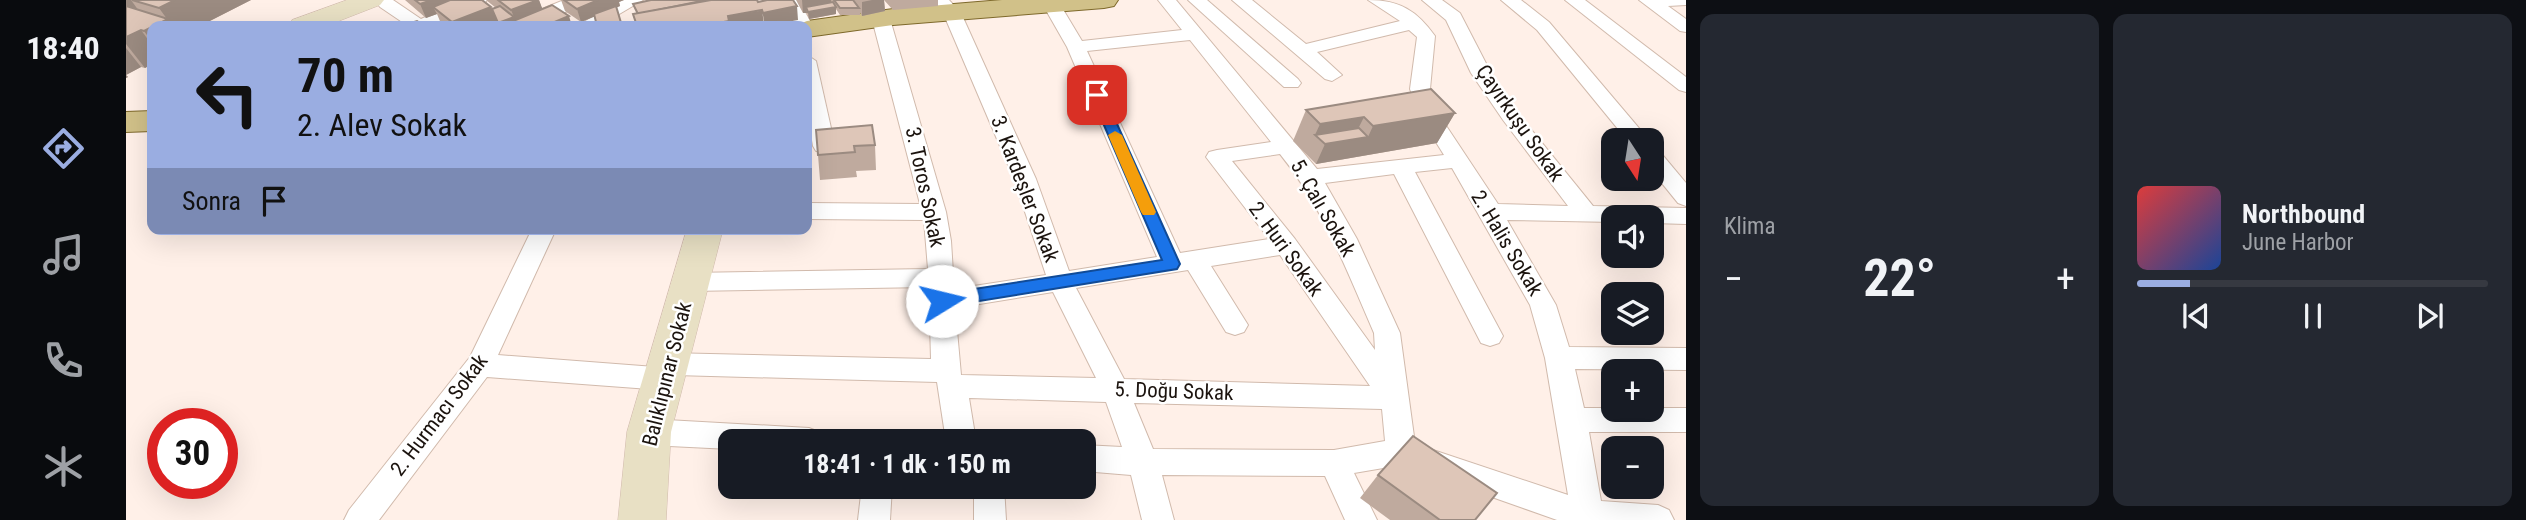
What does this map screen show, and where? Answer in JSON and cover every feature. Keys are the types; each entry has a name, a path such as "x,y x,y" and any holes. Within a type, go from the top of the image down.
{"main road":[{"path":"812,26 884,12 945,7 1052,5 1104,0"},
{"path":"126,122 147,121"}],"street":[{"path":"430,21 478,0"},
{"path":"540,0 570,21"},
{"path":"528,21 579,0"},
{"path":"789,0 801,21"},
{"name":"5. Çalı Sokak","path":"1167,0 1311,177 1345,239 1388,333 1401,452"},
{"path":"1197,0 1291,83"},
{"path":"1241,0 1332,75"},
{"path":"1377,0 1402,13 1414,23"},
{"name":"Çayırkuşu Sokak","path":"1431,0 1454,16 1481,72 1510,116 1587,214"},
{"path":"1510,0 1543,26 1628,128"},
{"path":"1574,0 1686,86"},
{"path":"1650,1 1686,0"},
{"path":"317,21 379,1 411,21"},
{"path":"1650,1 1686,27"},
{"path":"595,21 629,3 631,21"},
{"path":"1052,5 1076,47 1184,262 1235,325"},
{"name":"3. Kardeşler Sokak","path":"945,7 1025,179 1061,283 1115,389 1143,462 1158,520"},
{"name":"3. Toros Sokak","path":"884,12 934,212 949,378 959,429"},
{"path":"1303,50 1414,23"},
{"name":"2. Halis Sokak","path":"1414,23 1426,36 1420,89 1429,115 1491,212 1543,305 1559,358 1572,420 1587,517"},
{"path":"1076,47 1196,34"},
{"path":"812,86 824,146"},
{"path":"1402,119 1429,115"},
{"path":"1283,143 1308,135"},
{"name":"2. Huri Sokak","path":"1283,143 1217,157 1286,245 1394,398"},
{"path":"1311,177 1457,160"},
{"path":"1401,167 1490,336"},
{"path":"1664,171 1686,198"},
{"path":"812,211 934,212"},
{"path":"1491,212 1686,216"},
{"name":"2. Hurmacı Sokak","path":"360,520 480,365 542,235"},
{"name":"Balıklıpınar Sokak","path":"642,520 649,432 703,235"},
{"path":"690,282 941,289 1061,283 1286,245"},
{"path":"1559,358 1686,359"},
{"name":"5. Doğu Sokak","path":"480,365 949,378 1115,389 1394,398"},
{"path":"1572,420 1686,420"},
{"path":"649,432 718,436"},
{"path":"1096,459 1143,462 1334,463 1401,452 1587,517 1658,520"},
{"path":"1334,463 1361,520"},
{"path":"874,520 876,499"},
{"path":"989,499 990,520"}],"building":[{"path":"132,0 175,0 159,8"},
{"path":"415,0 432,0 420,4"},
{"path":"450,0 482,0 491,7 451,21 433,7"},
{"path":"498,0 538,0 511,10"},
{"path":"564,0 598,0 577,9"},
{"path":"651,0 706,0 638,14 633,4"},
{"path":"711,0 793,0 797,6 728,16 729,21 635,21 633,14"},
{"path":"834,0 853,0 859,8 840,8"},
{"path":"833,2 836,7 808,12 806,7"},
{"path":"552,5 569,16 557,21 513,21"},
{"path":"126,6 168,19 147,21 147,30 126,37"},
{"path":"500,6 514,17 497,21 492,9"},
{"path":"616,6 620,21 596,21 594,14"},
{"path":"1431,89 1455,113 1373,126 1364,117 1320,124 1306,110"},
{"path":"872,125 875,145 854,146 855,152 818,155 816,130"},
{"path":"1359,128 1368,137 1325,144 1315,135"},
{"path":"1413,436 1497,493 1475,520 1440,520 1378,475"}],"slow traffic":[{"path":"1115,135 1148,212"}],"route":[{"path":"942,301 1172,264 1097,95"}]}
